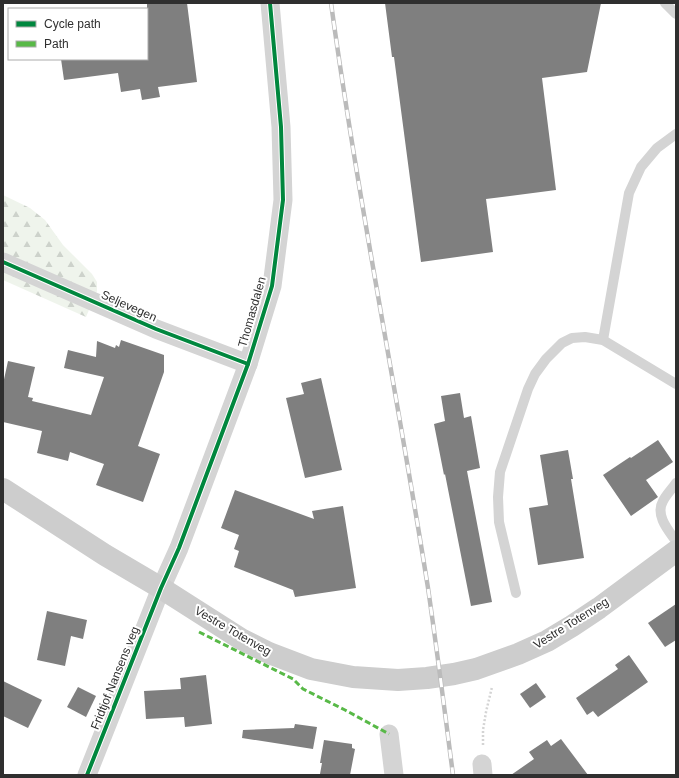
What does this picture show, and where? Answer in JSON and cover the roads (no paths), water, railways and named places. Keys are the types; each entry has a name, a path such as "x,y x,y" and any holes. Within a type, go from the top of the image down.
{"main road":[{"name":"Vestre Totenveg","path":"3,489 241,639 269,653 311,669 352,677 398,680 434,677 484,667 518,654 547,641 572,626 676,551"}],"street":[{"name":"Thomasdalen","path":"161,588 179,548 248,364 272,286 283,200 282,127 270,3"},
{"name":"Seljevegen","path":"3,262 156,329 248,364"},
{"name":"Fridtjof Nansens veg","path":"87,775 161,588"},
{"path":"389,734 394,775"}],"lane":[{"path":"665,3 676,14"},
{"path":"603,340 629,193 641,167 657,148 676,134"},
{"path":"516,593 499,522 498,497 500,472 526,396 535,374 546,359 562,343 572,338 585,337 603,340 676,384"},
{"path":"676,483 662,502 660,511 661,517 676,541"}],"railway":[{"path":"331,3 365,223 428,588 453,775"}]}
